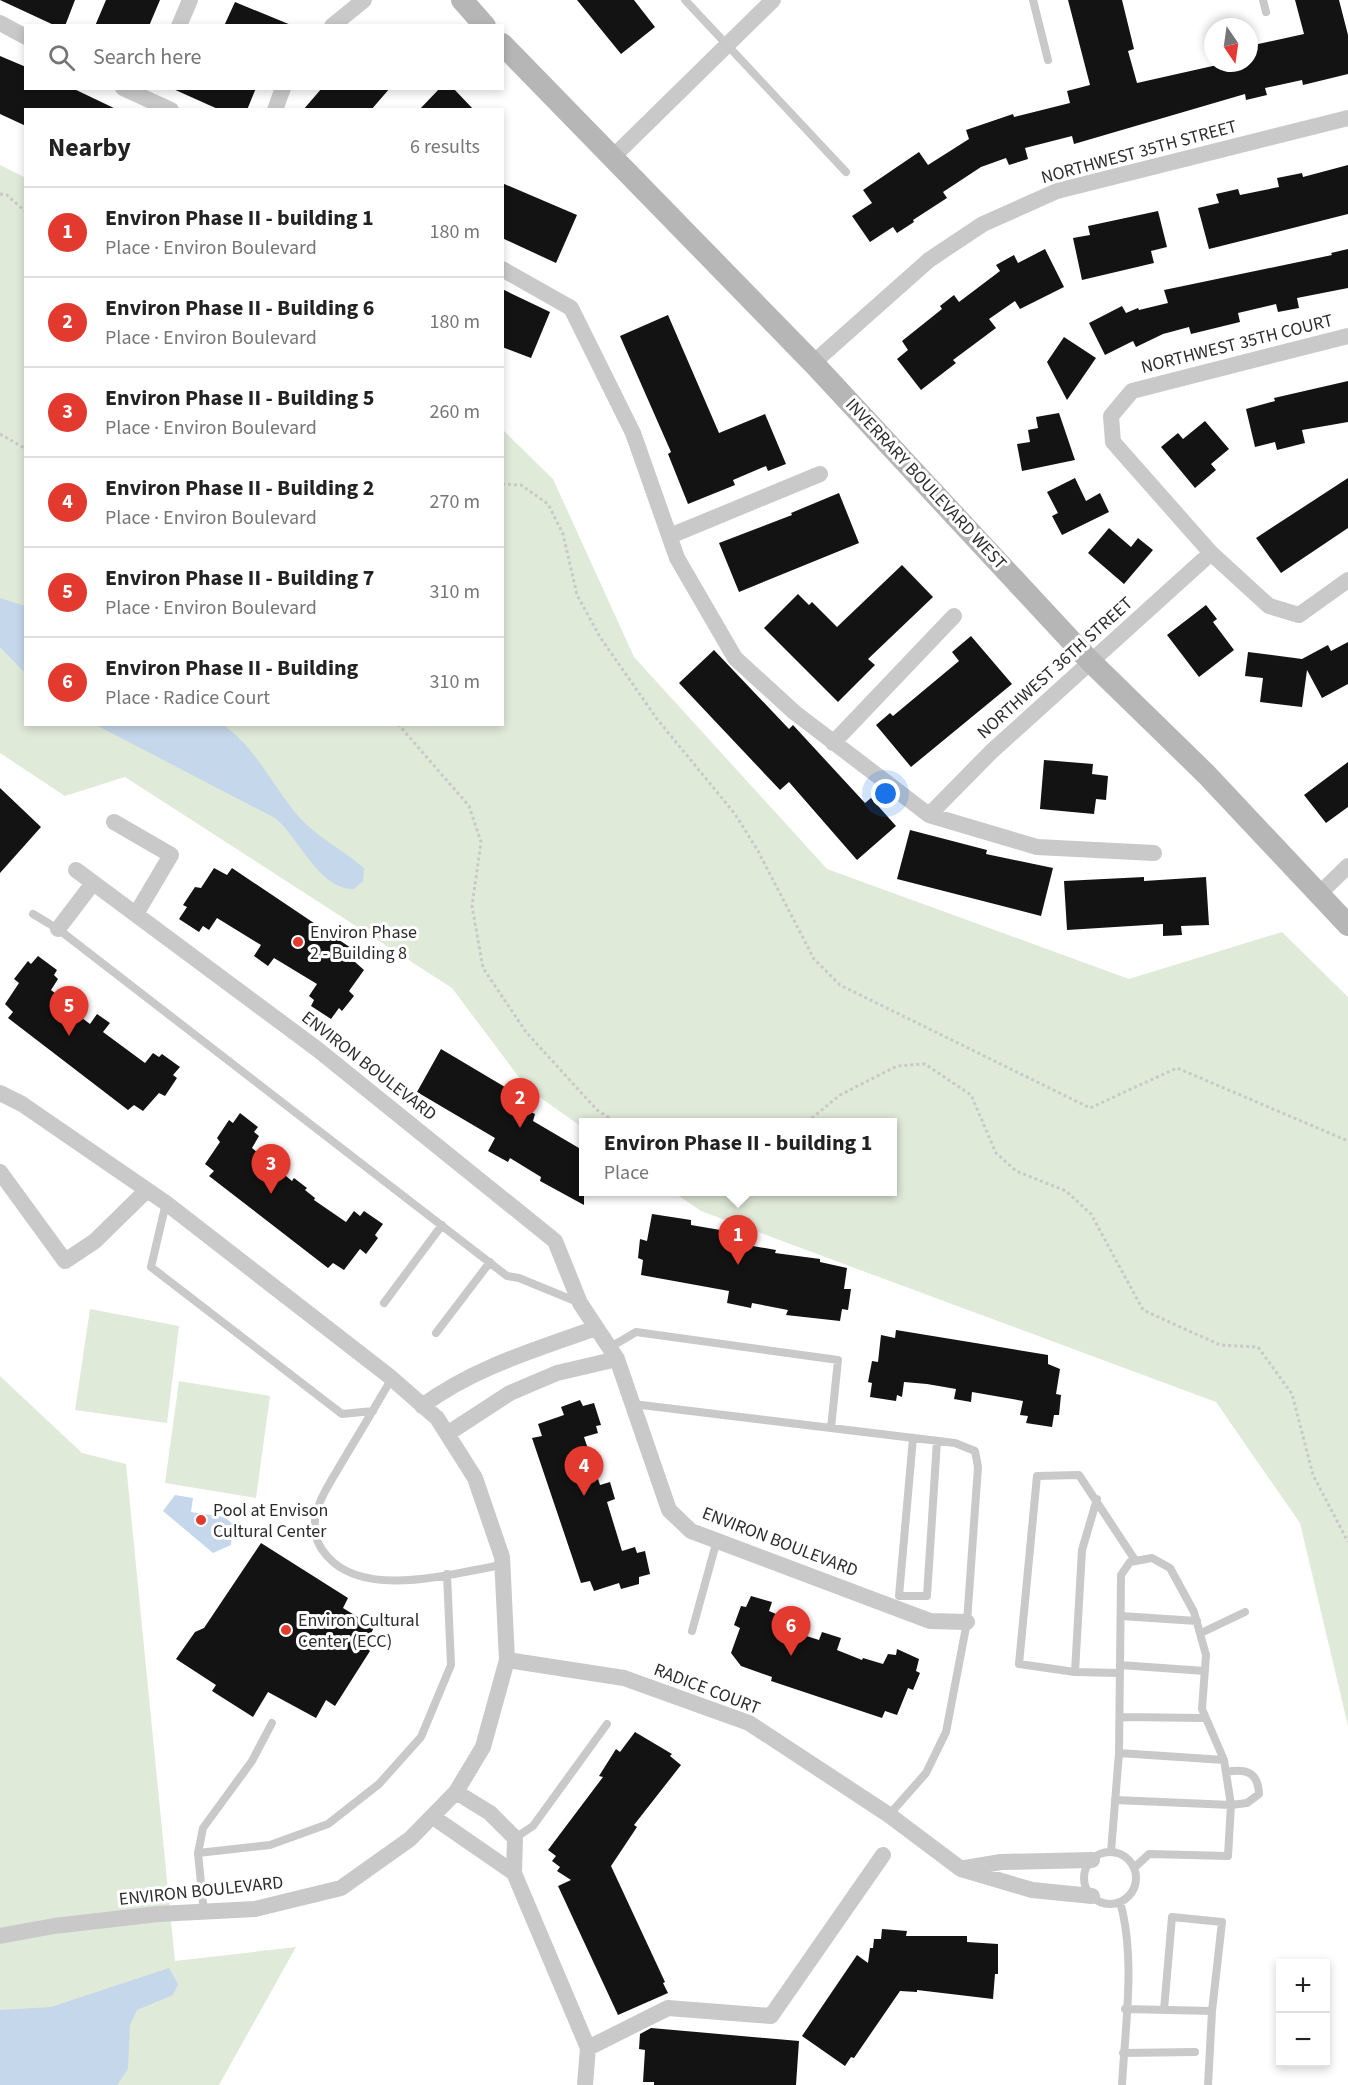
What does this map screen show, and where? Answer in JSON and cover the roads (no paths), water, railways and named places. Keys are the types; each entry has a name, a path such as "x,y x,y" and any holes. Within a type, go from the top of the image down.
{"street":[{"path":"179,24 190,0"},
{"path":"334,24 364,0"},
{"path":"462,0 483,24"},
{"path":"614,156 773,0"},
{"path":"0,23 24,36"},
{"name":"INVERRARY BOULEVARD WEST","path":"504,46 614,156 813,363 1089,660 1206,774 1348,925"},
{"path":"132,90 153,95 169,108"},
{"path":"276,108 282,90"},
{"name":"NORTHWEST 35TH STREET","path":"813,363 929,260 983,224 1057,191 1348,118"},
{"path":"504,270 571,308 633,433 677,558 735,658 794,712 929,815 1036,847 1154,853"},
{"name":"NORTHWEST 35TH COURT","path":"1211,553 1113,442 1111,416 1132,390 1348,336"},
{"path":"670,536 820,474"},
{"path":"1211,553 1269,606 1299,615 1348,580"},
{"name":"NORTHWEST 36TH STREET","path":"929,815 991,752 1089,660 1123,633 1211,553"},
{"path":"833,743 954,616"},
{"path":"114,822 171,855 136,914"},
{"path":"1319,894 1348,866"},
{"name":"ENVIRON BOULEVARD","path":"76,870 317,1049 555,1241 580,1303 613,1353 669,1510 691,1531 930,1621 967,1622"},
{"path":"57,929 93,882"},
{"name":"ENVIRON BOULEVARD","path":"0,1093 22,1104 166,1203 392,1378 437,1418 475,1478 502,1565 507,1659 483,1747 456,1792 410,1839 341,1888 255,1909 158,1914 54,1926 0,1936"},
{"path":"0,1172 65,1261 95,1241 147,1190"},
{"path":"422,1406 451,1384 596,1328"},
{"path":"447,1434 510,1393 613,1353"},
{"name":"RADICE COURT","path":"507,1659 624,1678 749,1723 889,1815 961,1869 1032,1890 1092,1896"},
{"path":"456,1792 490,1813 515,1838 514,1873 588,2048 585,2085"},
{"path":"433,1817 514,1873"},
{"path":"588,2048 668,2008 771,2016 883,1855"},
{"path":"961,1869 1001,1862 1092,1860"}],"lane":[{"path":"686,0 846,172"},
{"path":"1033,0 1048,60"},
{"path":"1263,0 1266,12"},
{"path":"33,914 57,929 507,1276 519,1278 580,1303"},
{"path":"166,1203 152,1267 342,1413 373,1411"},
{"path":"384,1303 442,1226"},
{"path":"436,1333 490,1262"},
{"path":"613,1353 636,1332 838,1360 831,1428"},
{"path":"392,1378 327,1488 316,1514 314,1531 319,1547 334,1565 353,1576 410,1581 502,1565"},
{"path":"633,1404 955,1443 975,1450 978,1467 967,1622 946,1732 926,1773 889,1815"},
{"path":"913,1438 899,1596 927,1596 937,1441"},
{"path":"1135,1560 1097,1499 1079,1475 1037,1476 1018,1665 1075,1672 1120,1669 1205,1671"},
{"path":"1075,1672 1082,1550 1097,1499"},
{"path":"692,1631 717,1540"},
{"path":"1110,1852 1119,1753 1121,1575 1127,1565 1135,1560 1152,1558 1170,1568 1197,1621 1206,1655 1202,1709 1224,1760 1231,1805 1228,1856 1149,1854 1134,1868"},
{"path":"198,1853 270,1845 328,1824 379,1784 421,1737 451,1665 447,1574"},
{"path":"1201,1634 1245,1612"},
{"path":"1120,1616 1197,1621"},
{"path":"1120,1717 1205,1718"},
{"path":"204,1913 198,1853 203,1828 265,1742 272,1722"},
{"path":"515,1838 533,1827 607,1724"},
{"path":"1119,1753 1224,1760"},
{"path":"1115,1800 1231,1805 1247,1803 1259,1794 1258,1782 1244,1769 1226,1772"},
{"path":"1110,1852 1129,1860 1134,1868 1134,1888 1120,1902 1110,1904 1092,1896 1084,1878 1092,1860 1100,1854 1110,1852"},
{"path":"1120,1902 1126,1922 1128,1955 1122,2085"},
{"path":"1164,2010 1172,1917 1222,1922 1212,2011 1208,2085"},
{"path":"1125,2009 1212,2011"},
{"path":"1124,2053 1195,2052"}],"water":[{"path":"0,598 24,606 24,672 0,647"},
{"path":"98,726 224,726 255,756 299,817 364,868 363,881 354,889 342,887 330,881 310,861 275,818"},
{"name":"Pool at Envison Cultural Center","path":"175,1495 193,1498 191,1512 224,1517 233,1524 231,1545 213,1553 163,1511"},
{"path":"169,1968 178,1984 173,1995 137,2010 130,2025 128,2069 117,2085 0,2085 0,2010 51,2007"}],"place":[{"name":"Environ Phase 2 - Building 8","path":"298,942"},
{"name":"Environ Phase II - Building 7","path":"69,1036"},
{"name":"Environ Phase II - Building 6","path":"520,1128"},
{"name":"Environ Phase II - Building 5","path":"271,1194"},
{"name":"Environ Phase II - building 1","path":"738,1265"},
{"name":"Environ Phase II - Building 2","path":"584,1496"},
{"name":"Pool at Envison Cultural Center","path":"201,1520"},
{"name":"Environ Cultural Center (ECC)","path":"286,1630"},
{"name":"Environ Phase II - Building","path":"791,1656"}]}
